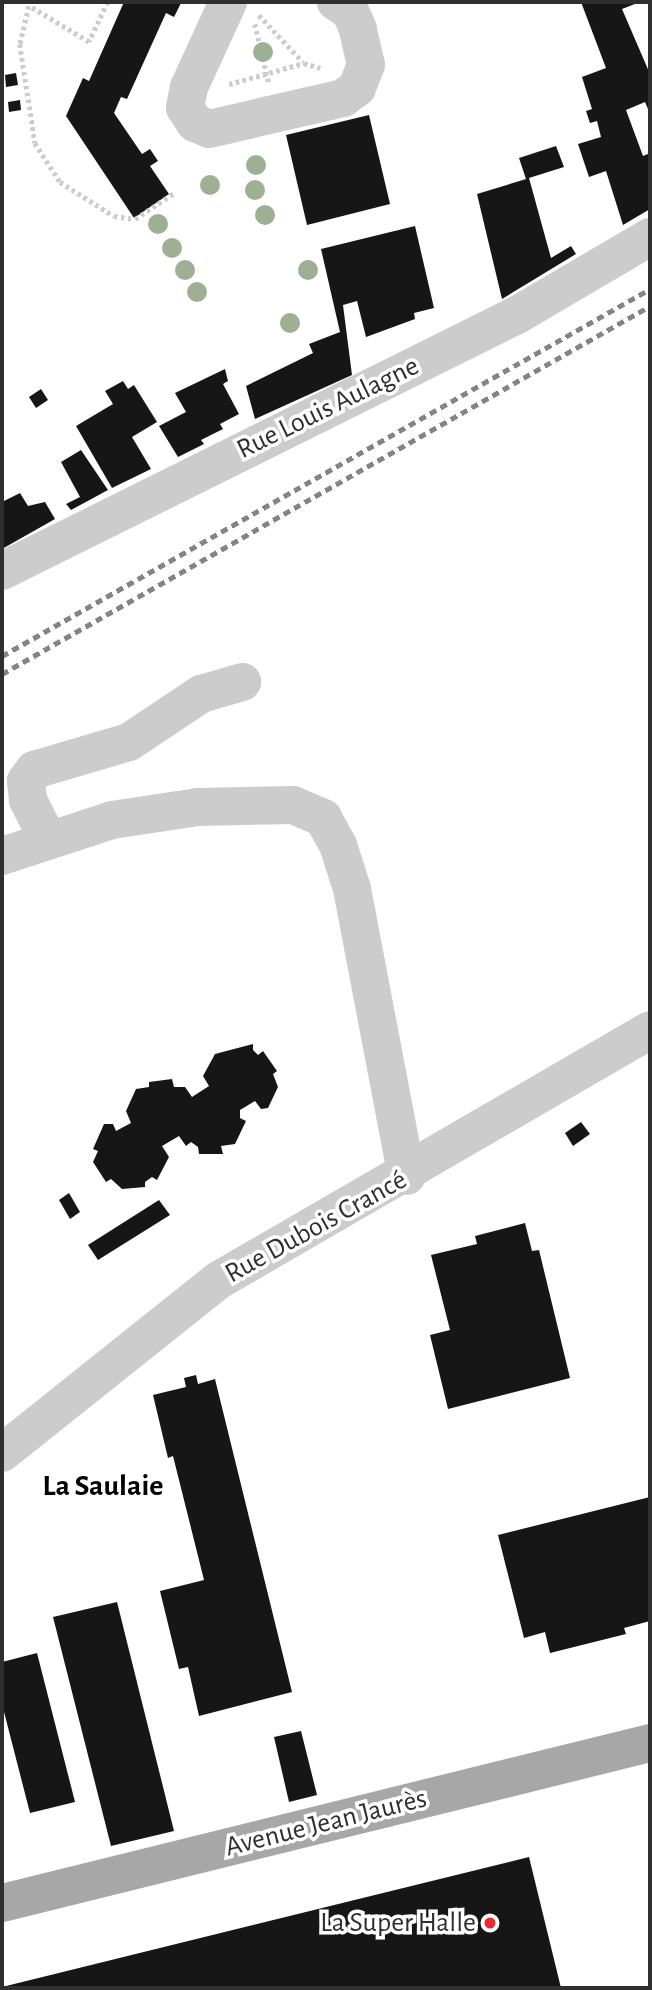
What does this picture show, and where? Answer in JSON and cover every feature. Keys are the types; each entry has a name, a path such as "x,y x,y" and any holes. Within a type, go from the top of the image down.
{"main road":[{"name":"Avenue Jean Jaurès","path":"2,1903 650,1743"}],"street":[{"path":"228,2 189,87 186,108 195,124 209,129 343,97 357,88 366,65 358,29 350,11 335,2"},
{"name":"Rue Louis Aulagne","path":"2,571 505,321 650,237"},
{"path":"48,840 28,800 26,781 34,770 129,742 201,694 242,682"},
{"path":"2,856 112,820 198,807 293,805 323,818 338,845 352,889 407,1175"},
{"name":"Rue Dubois Crancé","path":"2,1454 219,1280 407,1175 650,1030"}],"path":[{"path":"107,2 89,42 29,4 20,59 33,135 46,164 60,182 123,218 135,219 174,193"},
{"path":"271,91 250,6 304,62 324,69"},
{"path":"226,86 234,79 304,62"}],"building":[{"path":"124,2 181,3 174,17 166,13 127,99 121,97 114,113 142,154 150,149 158,161 150,166 169,194 134,218 66,116 83,78 89,81"},
{"path":"581,2 640,2 622,9 650,74 650,114 645,102 626,110 643,156 650,153 650,209 623,225 606,171 589,177 578,144 601,137 597,121 590,123 586,111 592,109 582,77 606,68"},
{"path":"16,73 18,85 6,87 5,75"},
{"path":"20,100 21,110 9,112 8,102"},
{"path":"369,115 390,204 307,225 286,135"},
{"path":"556,146 564,167 529,178 551,258 571,246 576,254 502,299 477,194 526,179 519,158"},
{"path":"415,226 434,308 414,313 415,319 366,337 357,301 343,305 352,375 255,419 246,386 313,353 309,344 340,332 321,249"},
{"path":"225,369 228,381 223,384 239,414 220,424 223,429 201,440 204,444 178,457 159,426 186,412 175,393"},
{"path":"123,381 128,389 134,385 157,422 132,437 151,469 112,488 76,426 113,404 105,391"},
{"path":"41,389 48,400 36,408 29,397"},
{"path":"81,450 108,490 71,510 66,504 80,497 61,462"},
{"path":"20,493 28,506 45,502 55,519 2,549 2,502"},
{"path":"253,1044 253,1050 258,1055 263,1051 277,1071 273,1074 278,1087 268,1108 261,1109 255,1101 240,1110 240,1118 246,1121 235,1144 221,1146 223,1154 199,1154 198,1147 191,1142 186,1146 179,1136 162,1146 169,1157 157,1180 152,1177 145,1182 145,1187 122,1189 111,1179 106,1182 93,1162 98,1151 93,1149 104,1124 113,1124 116,1131 131,1123 126,1111 136,1089 149,1087 149,1082 172,1079 174,1087 185,1087 192,1097 209,1086 203,1076 215,1054"},
{"path":"581,1122 590,1134 573,1146 565,1133"},
{"path":"69,1193 80,1212 70,1219 59,1200"},
{"path":"159,1200 170,1215 98,1260 88,1245"},
{"path":"525,1223 532,1251 539,1250 570,1378 448,1409 430,1335 450,1330 431,1255 477,1244 475,1236"},
{"path":"196,1375 198,1384 215,1379 292,1692 199,1716 188,1667 179,1669 160,1591 204,1580 173,1456 168,1458 153,1395 186,1387 184,1378"},
{"path":"650,1497 650,1621 624,1628 626,1634 550,1653 545,1632 524,1638 498,1535"},
{"path":"117,1602 174,1831 111,1846 53,1617"},
{"path":"37,1653 75,1802 30,1813 2,1704 2,1662"},
{"path":"301,1731 317,1795 289,1802 274,1737"},
{"path":"529,1857 561,1988 2,1988 2,1987"}],"railway":[{"path":"2,656 650,289"},
{"path":"2,674 650,306"}],"place":[{"name":"La Super Halle","path":"490,1923"}],"district":[{"name":"La Saulaie","path":"103,1486"}]}
